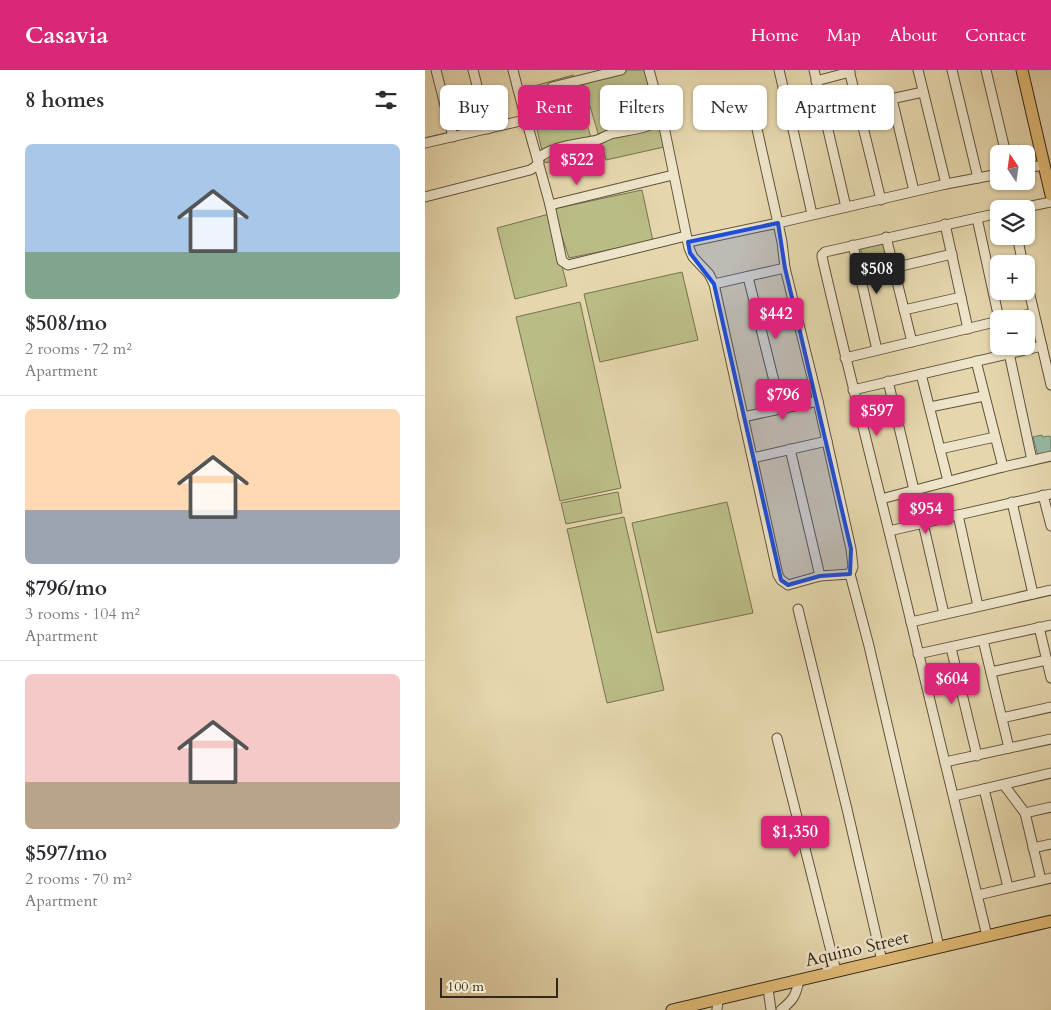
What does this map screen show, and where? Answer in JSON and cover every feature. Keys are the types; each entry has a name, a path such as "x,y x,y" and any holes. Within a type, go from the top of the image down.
{"main road":[{"path":"1022,70 1051,195"},
{"name":"Aquino Street","path":"672,1010 717,1005 799,980 1051,921"}],"street":[{"path":"436,70 453,137"},
{"path":"473,70 477,85"},
{"path":"513,70 518,91"},
{"path":"561,85 621,70"},
{"path":"649,70 653,85"},
{"path":"779,70 812,214"},
{"path":"814,70 846,207"},
{"path":"919,70 946,184"},
{"path":"952,70 978,178"},
{"path":"986,70 1004,145"},
{"path":"817,80 850,71 854,85"},
{"path":"894,99 923,92"},
{"path":"894,107 914,192"},
{"path":"425,143 484,130"},
{"path":"528,130 538,160 562,261 568,266 687,239 779,223 812,214 990,176"},
{"path":"425,197 530,170 549,151 581,142 598,140 614,133 629,130"},
{"path":"664,130 690,253 709,274 714,284 781,580 788,585 820,576 850,574"},
{"path":"757,130 779,223 785,268 818,401 852,556 853,567 850,574 869,646 939,948"},
{"path":"865,130 881,200"},
{"path":"1035,166 1044,165"},
{"path":"549,205 673,175"},
{"path":"1035,205 1051,202"},
{"path":"987,936 845,358 822,255 825,252 853,245 990,215"},
{"path":"977,218 997,310"},
{"path":"945,224 968,329"},
{"path":"886,238 912,342"},
{"path":"853,245 877,350"},
{"path":"893,268 952,254"},
{"path":"714,284 785,268"},
{"path":"748,277 781,409"},
{"path":"904,310 961,297"},
{"path":"1035,317 1051,384"},
{"path":"845,358 990,323"},
{"path":"1035,347 1042,346"},
{"path":"853,390 1001,355"},
{"path":"1009,355 1032,460"},
{"path":"976,361 1003,467"},
{"path":"921,374 948,481"},
{"path":"888,381 914,490"},
{"path":"930,407 984,396"},
{"path":"743,417 818,401"},
{"path":"941,449 995,437"},
{"path":"753,458 827,441"},
{"path":"790,450 820,576"},
{"path":"881,499 1051,456"},
{"path":"889,532 957,514 1047,494 1051,526"},
{"path":"1012,502 1033,594"},
{"path":"957,514 978,606"},
{"path":"923,523 944,614"},
{"path":"911,622 1051,590"},
{"path":"797,609 847,809 882,961"},
{"path":"918,654 1051,624"},
{"path":"1039,627 1051,678"},
{"path":"983,640 1009,748"},
{"path":"951,648 977,756"},
{"path":"991,672 1047,660"},
{"path":"1002,718 1051,707"},
{"path":"777,738 837,972"},
{"path":"945,762 1051,738"},
{"path":"953,796 1051,774"},
{"path":"1004,785 1025,813 1041,880"},
{"path":"984,789 1008,887"},
{"path":"1025,813 1051,807"},
{"path":"1033,848 1051,844"},
{"path":"978,895 1051,878"},
{"path":"781,1010 795,995 799,980"},
{"path":"768,988 771,1010"}],"highlighted area":[{"path":"778,223 785,268 851,549 850,574 820,576 788,585 781,580 714,284 690,253 688,242"}],"shaded area":[{"path":"602,70 645,70 649,85 600,85 600,130 660,130 664,147 606,160 590,106 590,85 584,85 581,76"},
{"path":"573,75 576,85 538,85"},
{"path":"537,130 589,130 595,152 545,163"},
{"path":"642,190 653,241 569,258 553,209"},
{"path":"549,214 567,286 515,299 497,228"},
{"path":"885,241 893,277 869,281 860,247"},
{"path":"682,272 698,340 600,362 584,294"},
{"path":"580,302 621,488 560,501 516,317"},
{"path":"1042,435 1042,437 1051,437 1051,453 1038,456 1033,437"},
{"path":"618,492 622,513 566,524 561,503"},
{"path":"727,502 753,613 657,633 632,523"},
{"path":"624,517 664,690 607,703 567,529"}]}
